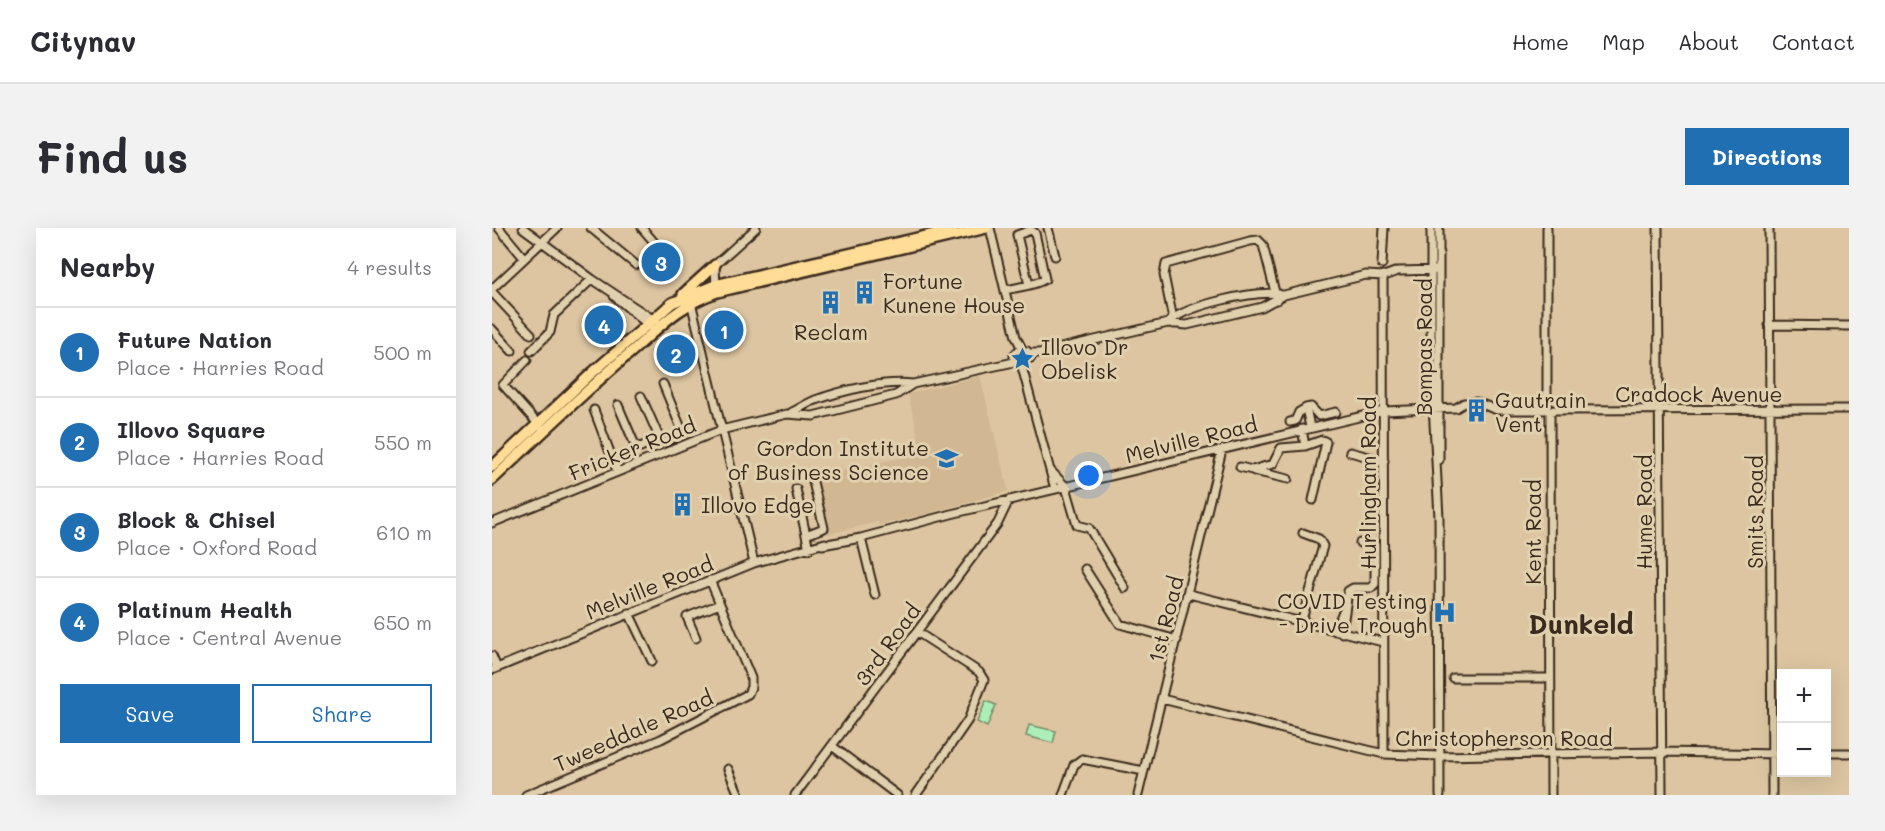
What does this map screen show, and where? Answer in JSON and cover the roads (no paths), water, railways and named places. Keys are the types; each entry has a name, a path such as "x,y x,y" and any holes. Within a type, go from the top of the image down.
{"main road":[{"path":"672,303 716,289 960,228"},
{"path":"492,467 541,427 655,325 690,302 716,289 988,228"},
{"path":"655,325 672,303 715,266"},
{"path":"492,480 541,427"}],"street":[{"path":"499,228 525,258"},
{"path":"523,228 655,325"},
{"path":"531,334 492,290 557,228"},
{"path":"591,228 636,266"},
{"path":"642,228 654,242"},
{"path":"716,289 715,266 756,228"},
{"path":"988,228 1055,489"},
{"path":"1048,228 1055,256"},
{"name":"Hurlingham Road","path":"1384,228 1384,754"},
{"name":"Bompas Road","path":"1431,228 1430,270 1437,465 1440,795"},
{"name":"Bompas Road","path":"1436,409 1439,228"},
{"name":"Kent Road","path":"1547,228 1551,795"},
{"name":"Hume Road","path":"1658,228 1662,795"},
{"name":"Smits Road","path":"1769,228 1772,795"},
{"path":"1005,290 1029,285 1042,282 1045,278 1035,233 1031,230 1017,235 1029,285"},
{"path":"1172,322 1164,275 1166,264 1250,241 1258,240 1263,245 1279,296"},
{"name":"Fricker Road","path":"492,523 722,430 787,414 812,401 893,382 913,384 1001,364 1021,355 1039,353 1172,322 1187,325 1262,307 1279,296 1384,270 1439,270"},
{"path":"531,351 550,332 554,315 592,279"},
{"name":"Fricker Road","path":"1172,322 1183,312 1203,307 1262,293 1279,296"},
{"path":"690,302 754,563"},
{"path":"1769,325 1849,326"},
{"path":"492,329 512,351"},
{"path":"1021,355 1024,367"},
{"path":"527,360 504,382 503,387 541,427"},
{"path":"618,405 635,445 641,447 658,440 666,442 682,433 663,384"},
{"name":"Fricker Road","path":"787,414 813,416 896,395 913,384"},
{"path":"641,396 659,436 658,440"},
{"name":"Cradock Avenue","path":"1384,411 1456,408 1464,403 1476,402 1497,410 1849,410"},
{"path":"1290,422 1295,421 1299,412 1306,408 1311,407 1319,416 1336,412"},
{"path":"1306,408 1311,427"},
{"path":"594,410 617,471"},
{"name":"Melville Road","path":"822,545 861,538 1009,500 1384,411"},
{"path":"1299,430 1302,446"},
{"path":"1252,470 1276,462 1281,448 1302,446 1322,440 1326,442 1313,500"},
{"path":"648,445 653,457"},
{"name":"1st Road","path":"1138,795 1189,594 1222,450"},
{"path":"1350,452 1384,461"},
{"path":"1240,467 1288,479"},
{"path":"1050,470 1066,487 1076,523 1089,528 1125,588"},
{"path":"806,535 824,528 813,482"},
{"path":"796,489 809,549"},
{"name":"3rd Road","path":"795,795 1005,512 1022,498"},
{"name":"3rd Road","path":"1005,512 1009,500"},
{"name":"Melville Road","path":"494,669 754,563 874,531 936,518"},
{"path":"1301,622 1323,546 1319,539 1303,533"},
{"path":"861,538 875,595"},
{"path":"1338,632 1349,590 1371,588 1375,584 1375,545 1360,543"},
{"path":"1085,569 1120,624 1177,640"},
{"path":"696,638 686,613 720,604 710,580"},
{"path":"1189,594 1383,642"},
{"name":"Tweeddale Road","path":"526,795 661,739 739,700 750,691 751,678 720,604"},
{"path":"630,613 652,662"},
{"path":"916,795 968,720 984,680 979,672 917,632"},
{"path":"492,656 494,669"},
{"path":"1454,678 1550,678"},
{"name":"Christopherson Road","path":"1162,699 1384,754 1440,756 1661,752 1777,754"},
{"path":"832,746 897,795"},
{"path":"1831,753 1849,753"},
{"path":"1063,795 1074,765 1082,759 1144,771"},
{"path":"728,769 739,795"}],"place":[{"name":"Block & Chisel","path":"661,262"},
{"name":"Fortune Kunene House","path":"865,292"},
{"name":"Reclam","path":"831,303"},
{"name":"Platinum Health","path":"604,325"},
{"name":"Future Nation","path":"724,330"},
{"name":"Illovo Square","path":"676,354"},
{"name":"Illovo Dr Obelisk","path":"1023,358"},
{"name":"Gautrain Vent","path":"1477,411"},
{"name":"Gordon Institute of Business Science","path":"947,459"},
{"name":"Illovo Edge","path":"683,504"},
{"name":"COVID Testing - Drive Trough","path":"1445,612"}],"district":[{"name":"Dunkeld","path":"1581,623"}]}
